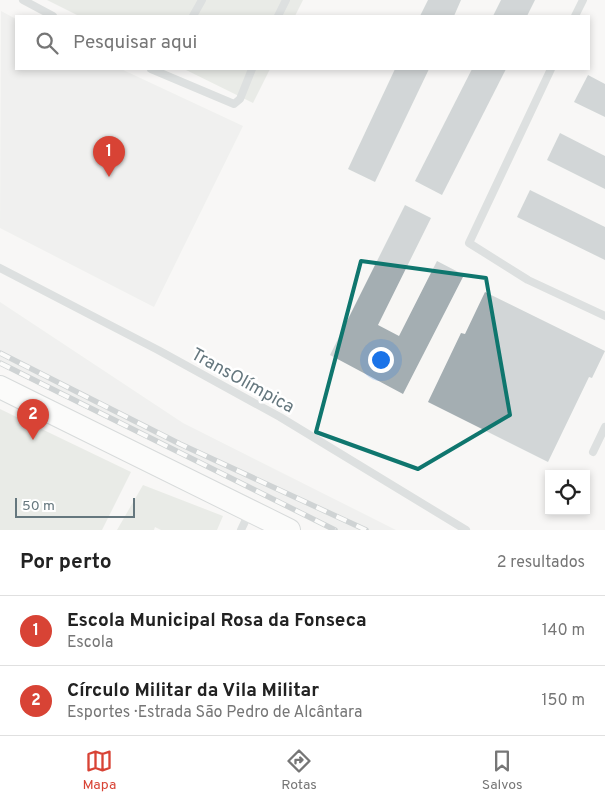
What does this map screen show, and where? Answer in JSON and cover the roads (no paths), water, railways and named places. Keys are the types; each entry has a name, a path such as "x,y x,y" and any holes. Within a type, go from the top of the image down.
{"street":[{"path":"0,387 246,520 289,530"}],"lane":[{"path":"23,0 51,15"},
{"path":"194,15 202,0"},
{"path":"278,15 286,0"},
{"path":"576,15 583,0"},
{"path":"164,72 234,104 240,99 252,70"},
{"path":"550,70 468,243 528,280 605,316"},
{"name":"TransOlímpica","path":"0,268 158,350 280,417 466,530"},
{"path":"593,452 605,428"}],"railway":[{"path":"0,353 180,444 366,530"},
{"path":"0,363 335,530"}],"place":[{"name":"Escola Municipal Rosa da Fonseca","path":"109,177"},
{"name":"Círculo Militar da Vila Militar","path":"33,440"}]}
